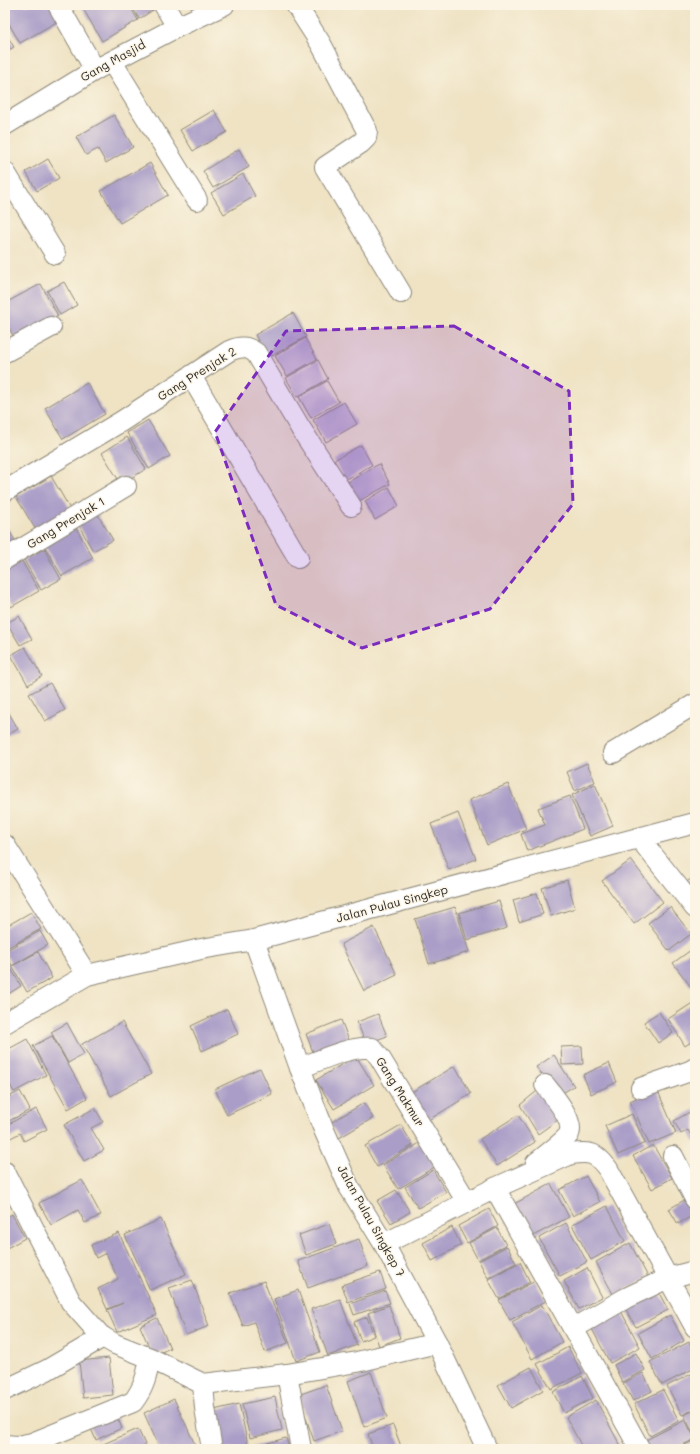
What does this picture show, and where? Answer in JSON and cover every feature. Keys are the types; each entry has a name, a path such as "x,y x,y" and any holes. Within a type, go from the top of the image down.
{"street":[{"path":"58,5 103,66 197,200"},
{"path":"164,5 177,27"},
{"name":"Gang Masjid","path":"5,125 103,66 177,27 224,5"},
{"path":"296,5 321,44 368,131 366,138 361,143 326,167 401,293"},
{"path":"5,172 55,254"},
{"path":"5,352 51,327"},
{"name":"Gang Prenjak 2","path":"5,491 122,422 237,347 247,348 256,353 301,429 351,506"},
{"path":"192,376 298,558"},
{"name":"Gang Prenjak 1","path":"5,559 126,486"},
{"path":"613,753 695,704"},
{"name":"Jalan Pulau Singkep","path":"5,1023 87,975 201,949 254,940 640,839 695,823"},
{"path":"640,839 695,908"},
{"path":"5,845 11,871 87,975"},
{"name":"Jalan Pulau Singkep 7","path":"254,940 324,1130 350,1187 384,1244 437,1343 487,1449"},
{"name":"Gang Makmur","path":"300,1068 351,1050 364,1047 372,1048 380,1058 467,1202"},
{"path":"640,1088 695,1068"},
{"path":"517,1178 569,1135 570,1128 566,1116 545,1085"},
{"path":"384,1244 495,1188 571,1154 583,1152 592,1153 597,1155 608,1169 695,1327"},
{"path":"673,1156 695,1199"},
{"path":"5,1172 72,1302 103,1337 115,1344 150,1358 203,1384 287,1374 357,1362 437,1343"},
{"path":"495,1188 640,1449"},
{"path":"574,1328 626,1298 668,1278 695,1270"},
{"path":"5,1390 47,1370 103,1337"},
{"path":"5,1445 18,1446 32,1443 133,1402 141,1393 150,1358"},
{"path":"287,1374 301,1449"},
{"path":"203,1384 205,1408 212,1449"}],"highlighted area":[{"path":"454,326 569,391 573,504 490,609 362,648 276,605 215,432 286,331"}],"building":[{"path":"9,5 52,5 60,20 20,43 5,17 5,7"},
{"path":"87,5 129,5 138,20 102,41 82,7"},
{"path":"131,5 157,5 158,7 139,19"},
{"path":"5,32 14,47 5,52"},
{"path":"214,110 227,132 193,151 180,130"},
{"path":"114,115 133,147 106,163 98,149 86,155 76,137"},
{"path":"239,149 249,167 213,188 203,171"},
{"path":"48,159 59,178 37,191 26,172"},
{"path":"150,163 168,195 120,223 101,191"},
{"path":"243,174 255,196 224,214 211,193"},
{"path":"64,282 77,305 60,315 47,291"},
{"path":"41,284 58,316 15,339 5,321 5,303"},
{"path":"293,313 306,337 268,358 255,335"},
{"path":"305,338 317,359 287,376 275,356"},
{"path":"318,360 328,379 297,397 286,378"},
{"path":"327,381 339,402 311,418 299,397"},
{"path":"87,383 105,414 63,439 45,408"},
{"path":"344,402 357,424 326,442 313,420"},
{"path":"148,420 170,456 149,469 127,433"},
{"path":"127,437 146,469 121,484 102,453"},
{"path":"361,445 372,465 345,480 334,460"},
{"path":"379,464 390,484 359,501 348,482"},
{"path":"51,476 73,514 39,535 16,497"},
{"path":"389,487 399,506 375,520 365,501"},
{"path":"95,510 113,540 93,551 76,520"},
{"path":"5,524 18,545 5,553"},
{"path":"74,524 93,558 62,576 42,542"},
{"path":"44,549 61,579 41,590 24,560"},
{"path":"22,561 39,591 11,607 5,595 5,571"},
{"path":"19,616 32,639 20,645 7,623"},
{"path":"25,647 42,676 28,685 11,655"},
{"path":"50,683 65,710 45,721 29,694"},
{"path":"5,706 18,729 5,736"},
{"path":"587,763 595,782 575,791 567,772"},
{"path":"508,784 526,829 487,845 469,800"},
{"path":"595,784 613,826 590,836 572,795"},
{"path":"570,796 583,829 527,851 521,834 545,825 538,808"},
{"path":"458,813 476,859 449,870 431,824"},
{"path":"631,860 663,902 634,924 602,881"},
{"path":"695,876 695,904 681,886"},
{"path":"567,880 575,908 551,916 542,888"},
{"path":"537,893 543,914 519,922 513,900"},
{"path":"499,901 507,928 467,940 459,913"},
{"path":"455,907 469,952 429,964 415,919"},
{"path":"670,907 691,934 669,951 648,923"},
{"path":"31,912 41,929 5,949 5,927"},
{"path":"374,927 397,975 364,991 341,944"},
{"path":"40,931 48,945 12,966 5,951"},
{"path":"695,947 695,984 691,987 673,963"},
{"path":"38,952 52,978 27,992 12,966"},
{"path":"5,958 21,986 5,996"},
{"path":"694,1002 695,1039 685,1046 668,1019"},
{"path":"227,1009 238,1034 202,1051 191,1026"},
{"path":"659,1012 673,1033 658,1043 644,1022"},
{"path":"378,1014 387,1036 366,1044 357,1022"},
{"path":"341,1020 350,1043 315,1057 306,1034"},
{"path":"122,1022 151,1074 111,1096 82,1044"},
{"path":"67,1023 84,1054 68,1063 51,1032"},
{"path":"52,1036 87,1098 68,1109 33,1046"},
{"path":"27,1039 46,1075 14,1092 5,1076 5,1051"},
{"path":"582,1046 583,1064 562,1065 561,1047"},
{"path":"554,1055 574,1086 558,1096 536,1067"},
{"path":"356,1056 374,1085 334,1109 316,1080"},
{"path":"609,1063 617,1082 591,1094 583,1075"},
{"path":"455,1066 471,1094 427,1121 410,1093"},
{"path":"260,1068 272,1094 227,1115 215,1089"},
{"path":"542,1087 559,1119 538,1134 520,1105"},
{"path":"657,1089 676,1133 649,1144 630,1101"},
{"path":"20,1091 30,1110 5,1123 5,1099"},
{"path":"364,1103 373,1118 339,1138 330,1123"},
{"path":"95,1108 103,1122 91,1128 104,1150 84,1161 64,1125"},
{"path":"36,1109 47,1129 24,1141 20,1133 5,1141 5,1126"},
{"path":"695,1109 695,1143 688,1130 681,1134 674,1121"},
{"path":"632,1114 645,1143 618,1155 605,1126"},
{"path":"518,1115 535,1142 497,1166 480,1139"},
{"path":"401,1125 413,1145 377,1167 365,1146"},
{"path":"428,1138 443,1162 398,1189 383,1165"},
{"path":"653,1145 672,1178 652,1189 633,1156"},
{"path":"433,1170 446,1192 418,1208 405,1187"},
{"path":"586,1176 600,1202 573,1216 559,1190"},
{"path":"82,1180 101,1215 85,1223 78,1210 51,1225 39,1203"},
{"path":"551,1184 569,1217 531,1237 514,1204"},
{"path":"396,1190 410,1212 391,1223 377,1201"},
{"path":"686,1199 695,1214 678,1224 669,1209"},
{"path":"607,1206 625,1241 591,1260 572,1225"},
{"path":"489,1209 498,1226 467,1243 458,1226"},
{"path":"12,1214 25,1238 5,1249 5,1218"},
{"path":"161,1219 186,1274 150,1290 125,1235"},
{"path":"566,1223 587,1262 560,1276 539,1238"},
{"path":"329,1224 336,1244 306,1255 299,1235"},
{"path":"452,1227 461,1245 432,1261 423,1243"},
{"path":"497,1228 506,1245 478,1260 469,1243"},
{"path":"119,1233 157,1315 117,1332 107,1310 123,1303 107,1309 98,1289 118,1279 106,1253 96,1258 91,1245"},
{"path":"359,1239 368,1266 308,1288 298,1261"},
{"path":"630,1243 648,1277 614,1296 596,1262"},
{"path":"507,1246 516,1263 488,1278 479,1261"},
{"path":"520,1262 530,1282 499,1299 488,1279"},
{"path":"587,1268 602,1297 579,1309 564,1281"},
{"path":"380,1272 386,1289 348,1302 342,1285"},
{"path":"192,1280 209,1326 186,1335 169,1288"},
{"path":"264,1281 288,1343 265,1352 254,1322 243,1326 230,1293"},
{"path":"535,1281 546,1301 510,1320 499,1300"},
{"path":"657,1289 668,1310 636,1327 624,1306"},
{"path":"298,1290 320,1352 296,1361 274,1299"},
{"path":"385,1291 390,1303 354,1315 350,1304"},
{"path":"340,1299 357,1345 328,1356 311,1309"},
{"path":"389,1305 400,1338 379,1346 368,1313"},
{"path":"542,1305 562,1342 532,1359 512,1322"},
{"path":"621,1311 640,1347 610,1363 591,1327"},
{"path":"670,1315 684,1341 652,1359 638,1333"},
{"path":"367,1317 374,1336 361,1341 354,1322"},
{"path":"157,1318 170,1348 153,1356 140,1326"},
{"path":"689,1342 695,1354 695,1368 662,1385 650,1362"},
{"path":"568,1347 582,1373 551,1389 537,1364"},
{"path":"636,1353 645,1370 622,1382 614,1365"},
{"path":"109,1358 113,1395 83,1398 79,1361"},
{"path":"531,1367 543,1390 511,1408 498,1385"},
{"path":"371,1372 387,1418 364,1427 348,1381"},
{"path":"695,1372 695,1409 682,1415 667,1386"},
{"path":"643,1373 652,1391 633,1401 623,1383"},
{"path":"582,1376 593,1398 564,1413 553,1392"},
{"path":"326,1385 342,1431 314,1441 298,1395"},
{"path":"663,1390 679,1421 650,1436 634,1404"},
{"path":"275,1397 282,1430 250,1438 242,1404"},
{"path":"174,1399 197,1449 160,1449 144,1413"},
{"path":"596,1400 622,1449 583,1449 566,1417"},
{"path":"239,1404 249,1449 218,1449 210,1411"},
{"path":"114,1410 122,1428 96,1440 88,1422"},
{"path":"695,1410 695,1437 684,1415"},
{"path":"685,1420 695,1439 674,1449 649,1449 644,1441"},
{"path":"393,1425 402,1449 373,1449 368,1434"},
{"path":"138,1429 147,1449 103,1449 101,1445"},
{"path":"286,1438 289,1449 249,1448"},
{"path":"695,1440 695,1449 677,1449"}]}
